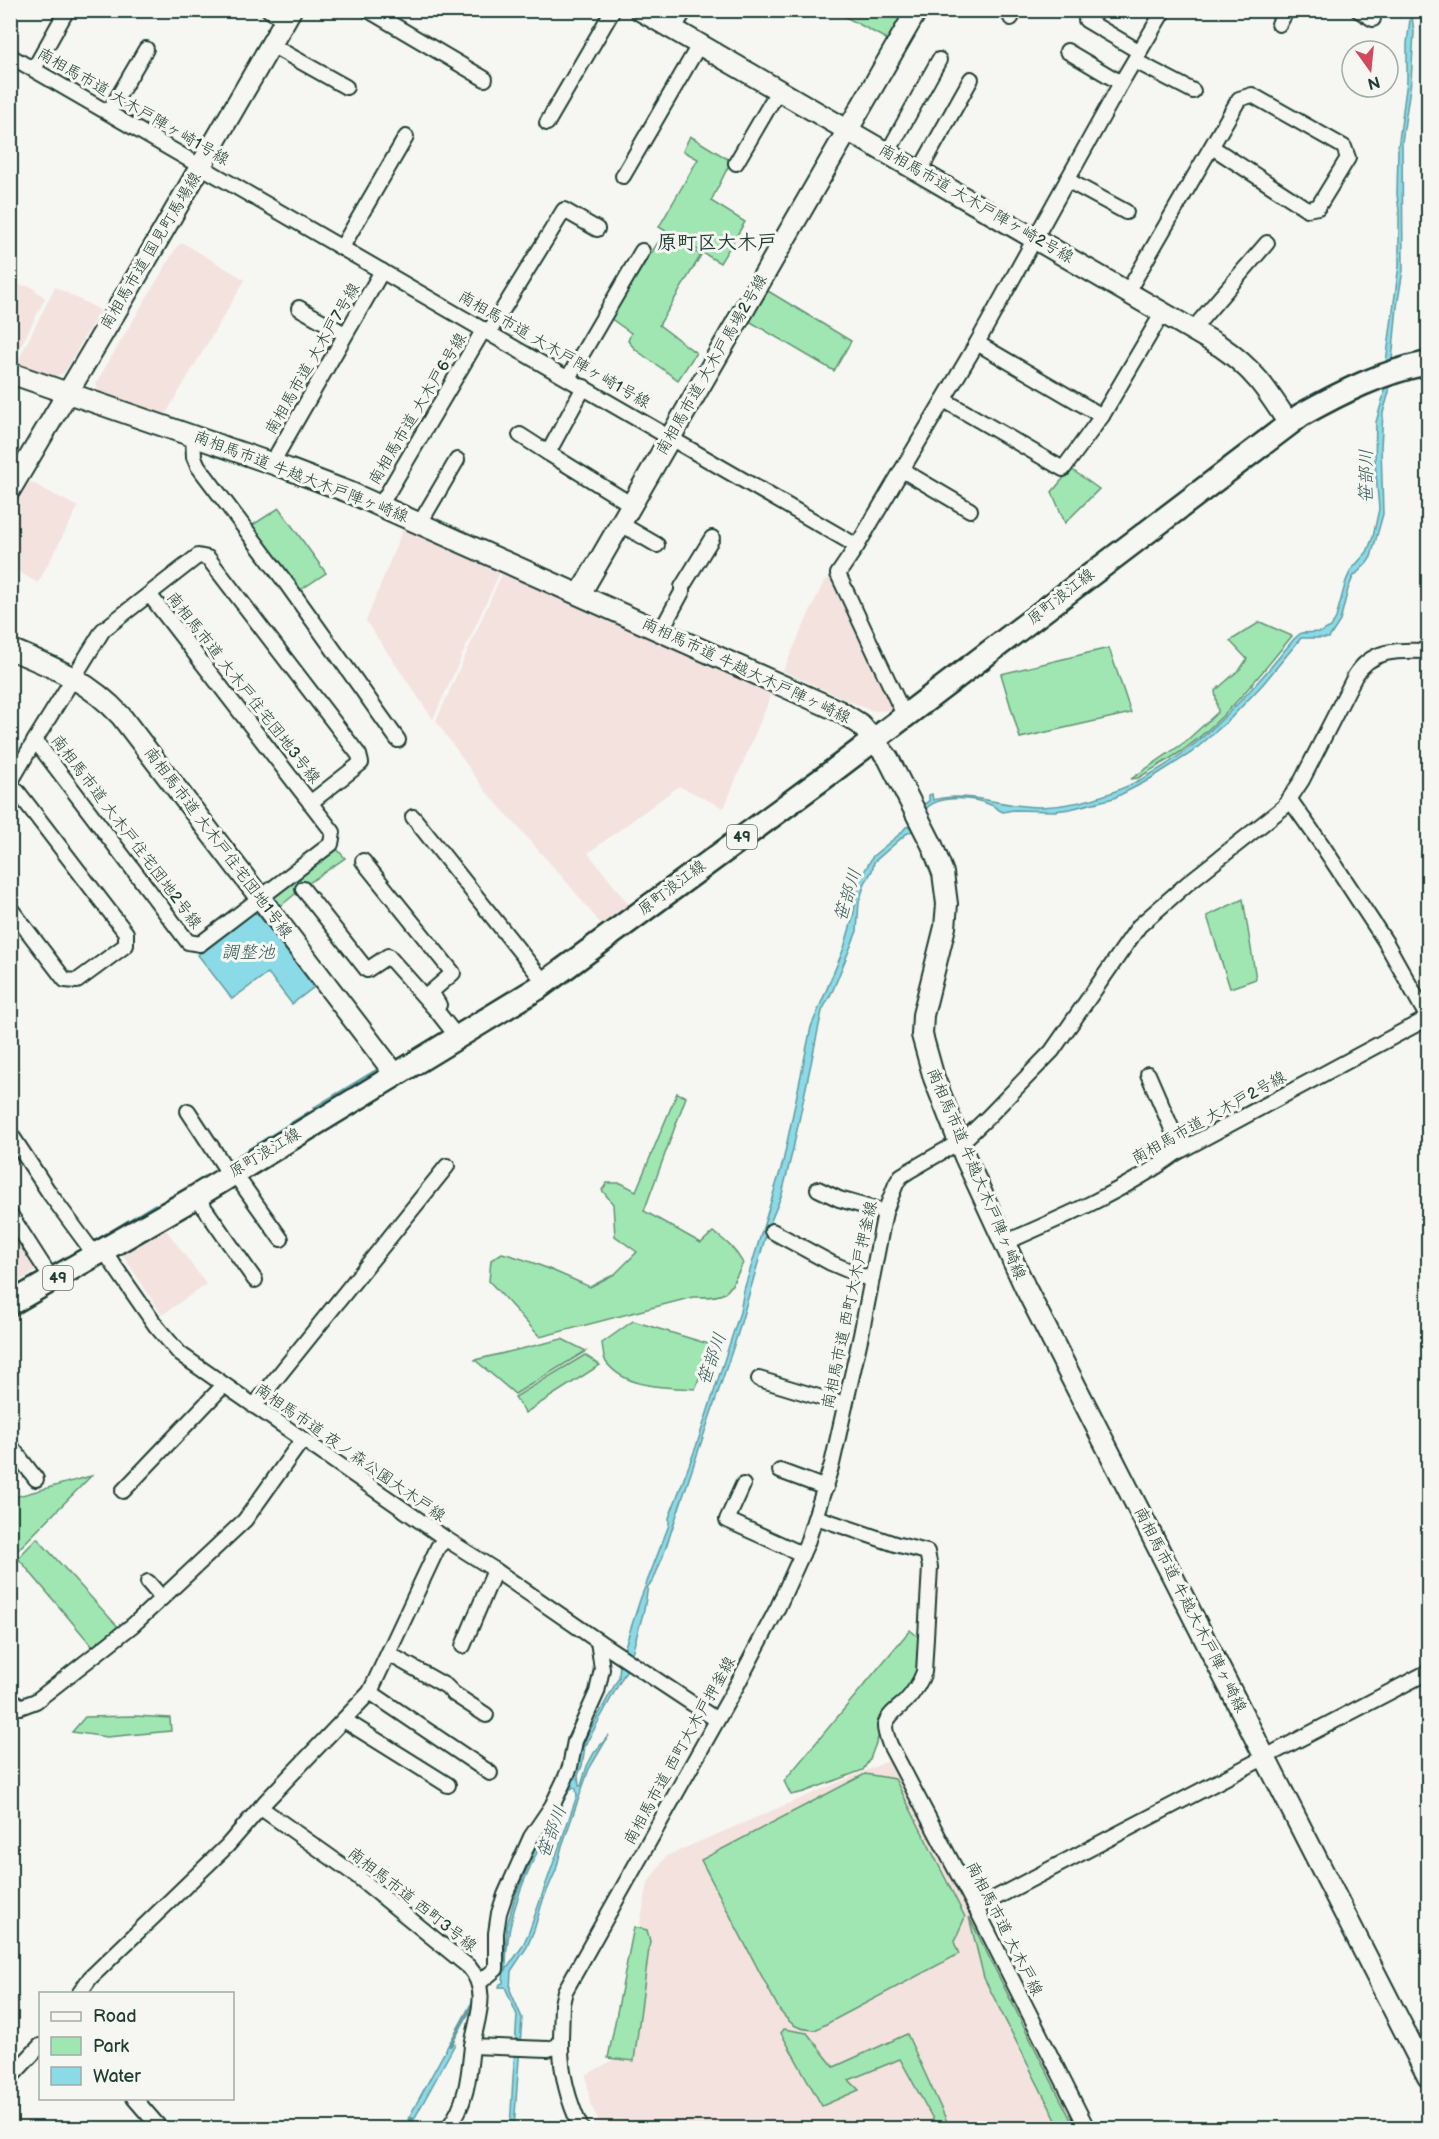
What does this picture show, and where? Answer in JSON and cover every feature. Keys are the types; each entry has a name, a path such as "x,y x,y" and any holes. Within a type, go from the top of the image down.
{"main road":[{"name":"原町浪江線","path":"10,1304 48,1273 100,1253 196,1197 545,983 905,717 1289,424 1354,386 1379,375 1428,363"}],"street":[{"path":"34,69 67,10"},
{"path":"368,10 485,79"},
{"path":"547,123 613,10"},
{"name":"南相馬市道 大木戸陣ヶ崎2号線","path":"640,10 1193,329 1235,356 1251,370 1289,424"},
{"path":"674,30 685,10"},
{"name":"南相馬市道 大木戸馬場2号線","path":"580,594 918,10"},
{"path":"905,717 838,574 857,546 977,343 1164,10"},
{"path":"1279,24 1287,10"},
{"path":"1358,10 1373,19"},
{"name":"南相馬市道 国見町馬場線","path":"10,490 271,45 282,14"},
{"path":"1086,20 1138,57 1193,91"},
{"path":"271,45 346,87"},
{"path":"623,176 699,45"},
{"path":"109,112 146,49"},
{"path":"1067,51 1121,83"},
{"name":"南相馬市道 大木戸陣ヶ崎1号線","path":"10,56 857,546"},
{"path":"887,154 939,60"},
{"path":"919,172 971,80"},
{"path":"736,163 778,91"},
{"path":"1128,291 1239,99 1252,95 1344,147 1348,158 1318,207 1307,209 1212,147"},
{"path":"342,247 406,137"},
{"path":"1067,180 1126,212"},
{"name":"南相馬市道 大木戸6号線","path":"380,506 564,210 597,230"},
{"path":"1193,329 1267,243"},
{"path":"568,378 642,251"},
{"name":"南相馬市道 大木戸7号線","path":"272,463 382,271"},
{"path":"299,308 345,334"},
{"path":"944,400 1063,469 1102,416 1163,312"},
{"path":"977,343 1102,416"},
{"name":"南相馬市道 牛越大木戸陣ヶ崎線","path":"10,373 272,463 380,506 839,711 860,724 874,740 888,758 932,845 943,873 947,915 922,1015 922,1035 934,1078 960,1142 1004,1243 1428,2077"},
{"path":"548,453 584,387"},
{"path":"520,435 632,505"},
{"path":"193,436 194,457 198,466 286,583 398,740"},
{"path":"420,523 457,460"},
{"path":"902,470 970,510"},
{"path":"621,525 657,545"},
{"path":"661,631 682,592 682,587 712,538"},
{"name":"南相馬市道 大木戸住宅団地2号線","path":"198,556 208,558 359,755 361,763 310,803 333,832 331,844 200,944 188,942 35,740 74,678 103,630 198,556"},
{"name":"南相馬市道 大木戸住宅団地3号線","path":"149,594 310,803"},
{"name":"南相馬市道 大木戸住宅団地1号線","path":"10,649 74,678 98,693 121,716 395,1074"},
{"name":"南相馬市道 西町大木戸押釜線","path":"561,2039 561,2015 565,1991 717,1720 778,1607 802,1554 826,1488 885,1212 889,1198 901,1176 960,1142 1025,1081 1053,1051 1138,926 1290,800 1319,750 1355,676 1365,662 1393,650 1428,651"},
{"path":"10,908 65,980 77,981 126,945 126,933 10,784 35,740"},
{"path":"1290,800 1385,940 1428,1018"},
{"path":"413,817 545,983"},
{"path":"363,861 453,973 431,993 460,1037"},
{"path":"303,889 367,970 388,956 460,1037"},
{"name":"南相馬市道 大木戸2号線","path":"1004,1243 1098,1198 1158,1166 1181,1150 1428,1018"},
{"path":"1148,1074 1181,1150"},
{"path":"188,1111 281,1239"},
{"name":"南相馬市道 夜ノ森公園大木戸線","path":"10,1133 50,1194 100,1253 167,1341 180,1354 446,1539 438,1547 370,1692 207,1866 90,1978 80,1992"},
{"path":"254,1406 447,1166"},
{"path":"818,1189 839,1199 885,1212"},
{"path":"196,1197 255,1280"},
{"path":"10,1214 48,1273"},
{"path":"772,1231 831,1263 871,1281"},
{"path":"759,1379 845,1405"},
{"path":"123,1491 224,1385"},
{"path":"10,1697 20,1707 36,1701 133,1625 244,1520 302,1440"},
{"path":"10,1445 36,1479"},
{"path":"780,1471 826,1488"},
{"path":"743,1485 727,1520 802,1554"},
{"name":"南相馬市道 大木戸線","path":"816,1517 895,1544 927,1552 930,1567 924,1672 914,1691 888,1717 885,1726 890,1745 1088,2128"},
{"path":"446,1539 717,1720"},
{"path":"463,1646 495,1570"},
{"path":"148,1582 162,1598"},
{"path":"448,2128 462,2104 469,2073 482,1998 480,1982 496,1969 496,1933 499,1913 531,1837 552,1806 570,1767 575,1742 597,1692 602,1669 602,1644"},
{"path":"389,1654 446,1686 486,1715"},
{"path":"975,1908 1428,1672"},
{"path":"370,1692 490,1773"},
{"path":"344,1720 448,1785"},
{"name":"南相馬市道 西町3号線","path":"261,1808 357,1876 469,1966 480,1982"},
{"path":"472,2046 548,2049 558,2046 561,2039"},
{"path":"561,2039 565,2081 572,2108 582,2128"},
{"path":"10,2078 39,2047"},
{"path":"136,2100 160,2128"}],"shaded area":[{"path":"183,243 245,280 165,415 103,393 99,391 96,383 178,245"},
{"path":"11,285 30,286 45,298 14,360 11,358"},
{"path":"55,287 100,310 64,373 55,376 17,363"},
{"path":"30,482 78,507 38,583 11,567 11,512"},
{"path":"405,524 500,572 433,719 366,621"},
{"path":"502,574 773,691 724,808 679,786 588,853 629,905 601,924 484,789 436,721"},
{"path":"833,576 896,708 875,711 867,709 783,671 824,581"},
{"path":"10,1223 40,1269 11,1285 10,1285"},
{"path":"166,1230 206,1284 162,1315 123,1255"},
{"path":"893,1759 1081,2128 603,2128 590,2104 586,2075 613,2060 648,1883 666,1856"}],"green space":[{"path":"842,11 888,11 901,18 890,41 840,14"},
{"path":"690,136 731,161 711,201 745,222 720,263 659,227 698,159 683,151"},
{"path":"664,233 701,255 659,325 696,353 678,380 636,350 628,341 631,333 610,318"},
{"path":"768,291 851,341 834,371 749,321"},
{"path":"1071,469 1099,489 1065,523 1052,492"},
{"path":"279,508 326,573 296,593 248,528"},
{"path":"1260,622 1292,636 1241,697 1213,726 1182,751 1138,778 1131,779 1185,742 1218,712 1215,691 1241,668 1247,659 1230,641"},
{"path":"1109,648 1131,713 1020,738 1001,674"},
{"path":"336,848 345,858 278,908 273,902 275,893"},
{"path":"1243,899 1256,979 1230,988 1207,916"},
{"path":"677,1093 686,1097 644,1211 701,1243 713,1232 722,1239 743,1263 734,1282 721,1295 693,1297 540,1337 489,1281 491,1260 502,1253 536,1264 590,1287 615,1274 637,1252 615,1236 613,1204 602,1190 607,1183 621,1183 636,1191"},
{"path":"633,1321 712,1345 695,1389 647,1385 635,1382 614,1371 606,1362 602,1343"},
{"path":"562,1339 586,1351 515,1394 475,1360"},
{"path":"585,1355 600,1365 525,1413 515,1397"},
{"path":"91,1476 11,1557 11,1498"},
{"path":"37,1538 120,1629 93,1647 18,1558"},
{"path":"910,1630 922,1640 921,1671 913,1688 887,1714 870,1759 863,1770 791,1795 784,1781"},
{"path":"85,1717 170,1718 171,1731 107,1737 72,1732"},
{"path":"865,1774 895,1779 965,1917 954,1942 959,1954 815,2030 804,2029 795,2026 780,2011 701,1860"},
{"path":"969,1917 1075,2128 1060,2128 984,1978"},
{"path":"634,1927 647,1930 650,1941 634,2061 608,2058"},
{"path":"784,2029 807,2033 834,2067 907,2034 950,2128 938,2128 900,2059 849,2080 859,2090 822,2106 781,2033"}],"water":[{"path":"1411,11 1415,11 1412,16 1414,32 1411,81 1402,142 1403,270 1389,392 1383,413 1381,447 1383,514 1371,557 1353,577 1340,621 1329,638 1301,638 1263,684 1228,721 1191,753 1145,782 1114,798 1055,811 1013,810 1003,812 983,802 973,800 943,800 934,803 921,815 915,833 912,831 906,834 874,862 859,902 857,931 822,1011 782,1194 768,1228 738,1333 663,1556 653,1581 648,1586 644,1610 628,1667 585,1746 578,1775 579,1786 581,1786 594,1753 609,1735 589,1769 556,1870 527,1947 511,1971 510,1990 522,2018 514,2128 510,2128 517,2015 505,1987 499,1987 503,1983 507,1926 515,1897 538,1843 564,1797 587,1736 619,1677 620,1662 640,1600 669,1525 669,1518 696,1447 740,1312 744,1290 783,1162 811,1027 844,948 853,917 859,881 873,856 906,827 911,826 918,808 929,801 929,795 932,794 933,800 960,797 1041,807 1081,802 1118,790 1153,773 1185,752 1215,726 1301,633 1321,632 1331,627 1351,570 1367,552 1379,509 1375,463 1376,422 1384,394 1383,385 1399,265 1398,148 1407,81 1407,44","holes":["573,1787 576,1789 577,1796 529,1932 506,1970 509,1930 520,1892 535,1856 565,1798"]},
{"name":"調整池","path":"253,913 258,914 314,987 292,1004 268,973 232,999 198,955"},
{"path":"379,1068 381,1071 315,1110 313,1108"},
{"path":"308,1112 309,1114 226,1163"},
{"path":"155,1204 157,1206 98,1241 97,1239"},
{"path":"450,2042 455,2044 413,2121 408,2119"}],"waterway":[{"name":"笹部川","path":"450,2045 474,2001"},
{"name":"笹部川","path":"406,2128 412,2118"}],"district":[{"name":"原町区大木戸","path":"717,243"}]}
